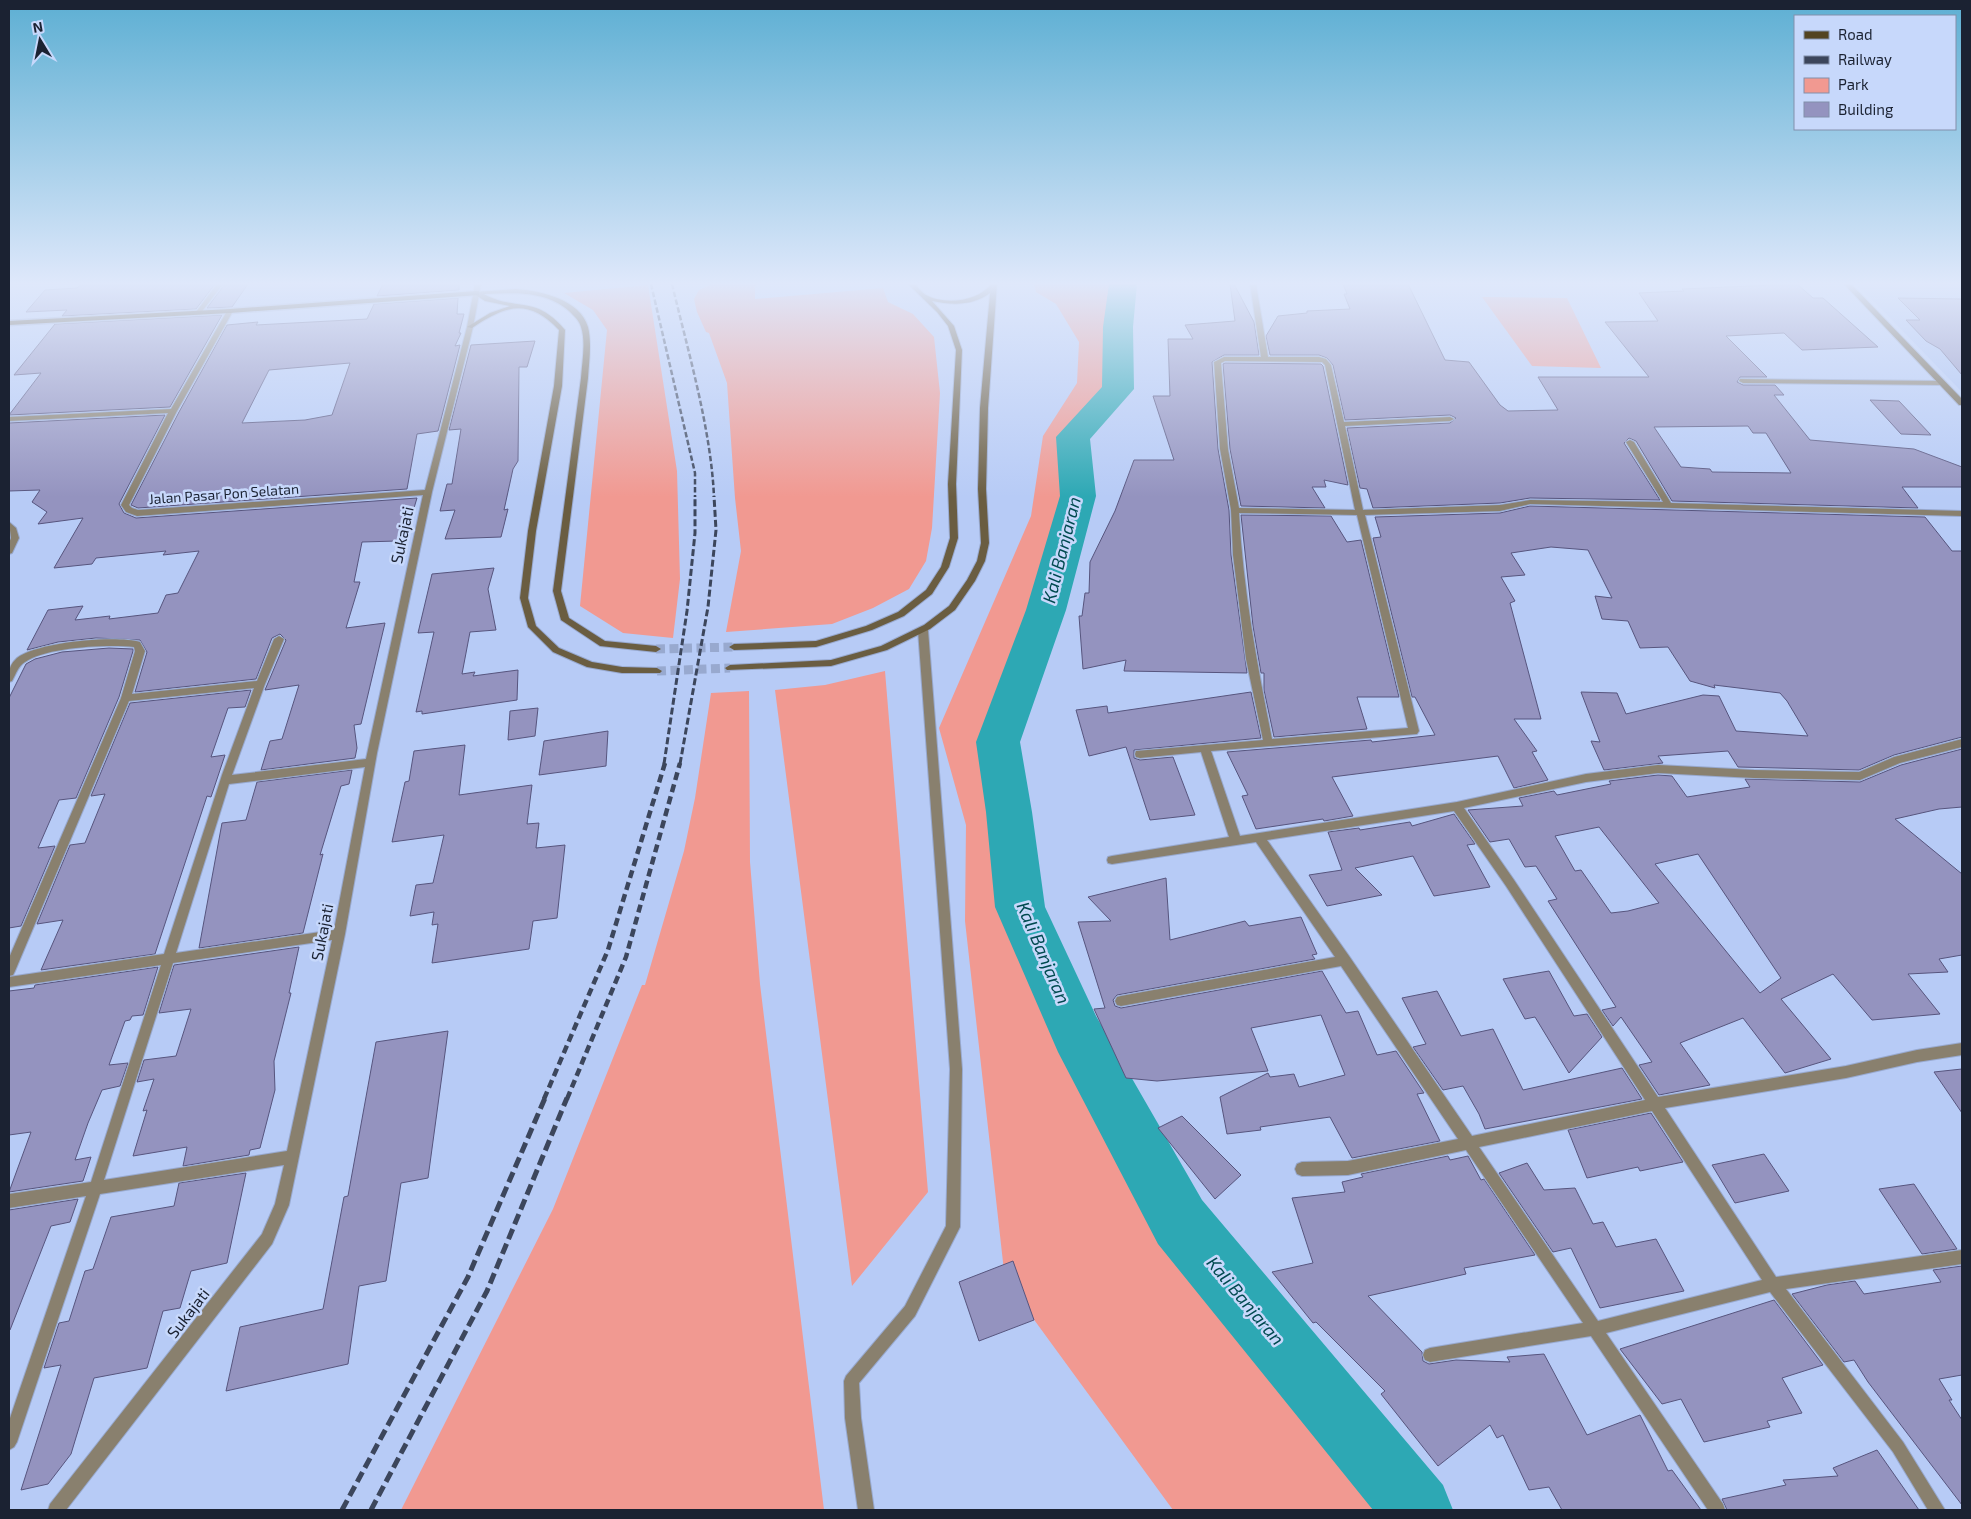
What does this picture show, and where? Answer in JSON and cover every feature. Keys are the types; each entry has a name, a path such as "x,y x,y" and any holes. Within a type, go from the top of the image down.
{"main road":[{"path":"560,355 558,386 532,531 524,598 532,626 556,650 590,665 622,670 657,671"},
{"path":"585,355 585,373 557,591 565,620 603,644 656,649"},
{"path":"734,647 816,644 869,628 901,614 929,592 945,568 954,538 952,484 959,355"},
{"path":"730,668 831,663 884,648 923,630 952,608 981,561 985,543 982,489 984,408 988,355"},
{"path":"1915,355 1962,403"}],"street":[{"name":"Jalan Pasar Pon Selatan","path":"205,355 173,411 126,501 125,505 132,512 428,492"},
{"name":"Sukajati","path":"56,1510 267,1238 282,1205 339,934 370,762 428,492 463,355"},
{"path":"1140,754 1414,731 1360,513 1328,365 1324,360 1264,358 1224,359 1217,362 1224,450 1235,510 1237,555 1251,659 1268,742"},
{"path":"1743,381 1942,383"},
{"path":"9,419 173,411"},
{"path":"1341,424 1450,419"},
{"path":"1630,442 1668,504"},
{"path":"1235,510 1360,513 1500,508 1539,502 1962,513"},
{"path":"9,525 15,538 9,551"},
{"path":"866,1510 850,1382 910,1311 953,1227 956,1069 923,630"},
{"path":"9,1442 98,1186 226,780 260,684 279,639"},
{"path":"9,678 17,663 33,654 56,648 125,641 137,644 140,651 126,698 9,971"},
{"path":"126,698 260,684"},
{"path":"1112,860 1457,806 1586,778 1658,769 1754,774 1860,776 1898,760 1961,745"},
{"path":"1205,748 1236,841"},
{"path":"226,780 370,762"},
{"path":"1457,806 1510,883 1773,1284 1898,1447 1937,1510"},
{"path":"1259,837 1471,1144 1593,1329 1717,1510"},
{"path":"9,982 339,934"},
{"path":"1121,1001 1345,960"},
{"path":"1302,1169 1348,1168 1471,1144 1655,1104 1846,1072 1917,1056 1962,1049"},
{"path":"9,1201 293,1157"},
{"path":"1430,1355 1593,1329 1773,1284 1962,1257"}],"shaded area":[{"path":"1926,355 1962,355 1962,392"}],"green space":[{"path":"605,355 659,355 677,471 680,579 673,638 623,633 580,606"},
{"path":"717,355 936,355 940,393 932,528 926,561 909,589 873,608 832,624 726,632 741,551 735,498 727,383"},
{"path":"1078,355 1118,355 1118,389 1073,437 1078,496 1046,610 998,742 1009,812 1020,907 1077,1034 1180,1222 1418,1510 1173,1510 1005,1280 965,921 966,825 939,728 1031,516 1043,436 1077,383"},
{"path":"1524,355 1595,355 1601,368 1532,366"},
{"path":"885,671 928,1192 852,1286 775,690 825,685"},
{"path":"749,691 750,862 760,984 824,1510 401,1510 553,1209 642,985 645,985 684,851 695,798 711,693"}],"building":[{"path":"30,355 199,355 170,407 9,415 41,373 14,375"},
{"path":"211,355 457,355 438,431 417,434 407,489 138,508 131,505","holes":["350,363 332,415 305,420 242,423 269,370"]},
{"path":"468,355 531,355 527,367 519,367 518,461 513,469 504,510 508,509 501,537 445,539 455,510 440,511 447,484 452,484 461,429 449,430"},
{"path":"1169,355 1259,355 1224,355 1212,362 1218,449 1229,510 1231,555 1247,673 1124,671 1126,660 1083,669 1079,616 1082,616 1085,593 1089,593 1090,562 1115,511 1134,460 1174,460 1153,396 1170,396"},
{"path":"1270,355 1443,355 1445,360 1469,362 1500,405 1508,411 1558,410 1538,377 1649,377 1631,355 1745,355 1767,377 1740,377 1737,382 1743,385 1775,385 1784,395 1774,395 1810,440 1914,449 1962,467 1962,487 1902,487 1918,508 1672,501 1636,441 1629,438 1624,443 1660,500 1530,498 1500,503 1373,508 1367,489 1360,488 1347,428 1450,423 1456,418 1450,415 1345,420 1333,365 1327,358 1319,355","holes":["1748,426 1753,433 1766,433 1791,473 1712,472 1710,469 1681,467 1654,427"]},
{"path":"1945,355 1962,355 1962,375"},
{"path":"1223,364 1321,364 1323,366 1348,485 1324,480 1326,487 1312,487 1325,508 1241,506 1230,449"},
{"path":"1870,400 1899,401 1931,435 1901,434"},
{"path":"165,415 119,504 124,513 136,518 417,498 411,518 407,518 397,541 362,542 354,582 360,582 346,628 385,623 361,724 354,725 357,748 355,758 261,770 270,741 282,739 299,685 265,690 286,640 280,634 272,638 256,679 135,692 147,652 140,640 96,638 58,642 27,650 48,610 83,606 75,620 110,616 109,619 158,613 166,595 178,593 199,551 163,555 166,551 96,558 92,564 54,568 83,518 38,524 47,512 32,502 40,490 9,491 9,423"},
{"path":"1530,506 1925,517 1952,551 1962,551 1962,737 1894,755 1859,770 1738,767 1728,751 1658,756 1663,763 1604,770 1591,741 1600,742 1581,692 1617,693 1626,714 1703,695 1719,696 1736,731 1808,736 1787,701 1780,693 1714,685 1715,688 1690,681 1668,647 1640,648 1628,621 1602,619 1595,596 1612,598 1588,550 1551,547 1511,553 1525,575 1501,577 1515,601 1510,603 1541,719 1514,719 1537,751 1532,752 1548,780 1514,788 1498,756 1332,777 1353,816 1256,829 1242,796 1248,795 1227,752 1371,740 1372,742 1435,735 1415,697 1412,697 1373,538 1381,537 1375,517 1500,513"},
{"path":"1241,515 1331,516 1347,542 1361,540 1399,697 1357,697 1367,729 1274,737 1264,690 1264,673 1261,673 1253,626"},
{"path":"494,568 488,589 496,630 470,632 462,674 475,672 473,676 518,670 517,700 422,714 422,711 416,712 434,632 418,633 432,574"},
{"path":"109,648 133,649 119,697 76,798 59,800 38,848 55,846 21,926 9,928 9,698 26,664 35,659 62,652"},
{"path":"251,690 245,707 228,708 211,757 225,755 211,797 207,796 155,954 41,970 63,920 37,924 70,845 85,843 105,794 91,796 130,703"},
{"path":"1251,692 1261,738 1134,750 1134,758 1140,760 1173,757 1195,815 1150,820 1126,747 1089,756 1076,710 1107,706 1108,713"},
{"path":"538,708 535,736 508,740 510,711"},
{"path":"608,731 606,766 539,775 544,741"},
{"path":"465,745 459,795 532,785 527,824 539,823 536,848 565,845 557,918 533,921 529,949 432,963 438,924 432,925 434,912 410,916 416,885 433,883 444,835 392,842 405,782 409,781 414,751"},
{"path":"1962,749 1962,807 1939,809 1895,819 1962,874 1962,955 1939,959 1948,972 1908,974 1940,1014 1872,1020 1833,974 1781,999 1831,1059 1785,1073 1743,1018 1680,1043 1710,1085 1659,1095 1639,1065 1652,1062 1621,1017 1613,1026 1602,1010 1616,1007 1548,901 1557,899 1536,866 1525,867 1509,839 1490,842 1468,810 1523,806 1519,798 1554,791 1557,795 1611,784 1609,781 1658,775 1672,776 1687,797 1750,787 1745,779 1860,782 1901,765","holes":["1599,827 1659,903 1628,911 1611,913 1581,870 1575,871 1555,836","1698,854 1781,978 1760,993 1655,864"]},
{"path":"352,770 349,784 341,786 320,855 323,854 303,933 199,948 222,823 246,820 257,782"},
{"path":"1454,814 1475,844 1467,845 1490,887 1434,896 1413,856 1355,868 1382,895 1327,906 1309,875 1342,870 1328,832 1359,828 1360,830 1410,822 1412,826"},
{"path":"1166,878 1170,940 1245,921 1249,926 1301,917 1317,954 1312,955 1315,959 1117,995 1113,1000 1115,1006 1121,1008 1322,971 1346,1013 1358,1011 1377,1055 1396,1051 1424,1093 1417,1094 1440,1141 1352,1158 1330,1117 1260,1127 1261,1130 1227,1134 1220,1097 1268,1073 1270,1077 1294,1074 1299,1087 1345,1075 1321,1015 1251,1028 1268,1071 1157,1081 1126,1078 1094,1009 1105,1008 1078,922 1111,921 1088,897"},
{"path":"299,947 289,993 291,993 274,1061 275,1090 260,1148 250,1150 249,1155 183,1166 187,1147 133,1156 147,1110 143,1111 154,1079 137,1082 144,1060 176,1056 191,1009 159,1013 174,965"},
{"path":"158,967 143,1015 132,1016 130,1020 125,1021 109,1065 128,1063 120,1086 102,1090 75,1160 91,1157 83,1181 9,1192 31,1132 9,1135 9,991 34,988 35,985"},
{"path":"1549,971 1574,1016 1587,1014 1602,1037 1569,1073 1535,1017 1525,1019 1503,979"},
{"path":"1437,991 1461,1036 1493,1029 1523,1090 1622,1068 1642,1099 1485,1129 1463,1086 1443,1090 1413,1047 1426,1044 1402,998"},
{"path":"448,1031 428,1178 401,1183 386,1281 359,1286 348,1364 226,1391 240,1327 323,1309 344,1197 348,1196 376,1042"},
{"path":"1962,1069 1962,1113 1934,1072"},
{"path":"1651,1113 1683,1162 1640,1171 1638,1167 1587,1178 1568,1130"},
{"path":"1182,1116 1241,1175 1215,1199 1158,1128"},
{"path":"1764,1154 1789,1191 1735,1203 1712,1165"},
{"path":"1448,1156 1450,1160 1468,1156 1481,1180 1484,1179 1535,1255 1464,1268 1466,1274 1368,1296 1422,1352 1423,1361 1429,1364 1456,1360 1510,1362 1507,1357 1544,1354 1587,1435 1640,1415 1668,1471 1672,1470 1701,1510 1562,1510 1549,1487 1529,1490 1503,1435 1497,1438 1490,1425 1438,1466 1381,1394 1385,1391 1316,1322 1313,1323 1272,1272 1313,1263 1292,1198 1345,1192 1342,1182 1363,1177 1361,1174"},
{"path":"1527,1163 1544,1190 1575,1188 1593,1224 1603,1222 1616,1247 1656,1239 1684,1291 1600,1308 1571,1248 1553,1252 1499,1173"},
{"path":"246,1173 227,1263 191,1271 180,1308 163,1311 147,1368 94,1378 71,1454 48,1484 21,1490 61,1365 44,1368 59,1323 69,1321 85,1271 93,1269 111,1217 174,1206 179,1183"},
{"path":"1914,1184 1957,1249 1922,1254 1879,1189"},
{"path":"78,1199 70,1222 51,1226 9,1330 9,1210"},
{"path":"1013,1261 1034,1320 979,1341 959,1282"},
{"path":"1962,1266 1962,1375 1939,1379 1952,1400 1949,1400 1962,1420 1962,1505 1868,1382 1854,1360 1844,1362 1792,1294 1827,1285 1855,1281 1864,1294 1941,1282 1933,1270"},
{"path":"1774,1300 1823,1365 1782,1378 1802,1413 1767,1421 1770,1427 1704,1442 1681,1399 1662,1404 1620,1349"},
{"path":"1877,1450 1919,1510 1727,1510 1722,1499 1786,1485 1783,1480 1838,1476 1833,1468"}],"waterway":[{"name":"Kali Banjaran","path":"1118,355 1118,389 1073,437 1078,496 1046,610 998,742 1009,812 1020,907 1077,1034 1180,1222 1418,1510"}],"tunnel":[{"path":"656,649 734,647"},
{"path":"657,671 730,668"}],"railway":[{"path":"664,764 687,611 695,533 695,473 668,355"},
{"path":"690,355 704,417 714,497"},
{"path":"680,764 708,607 716,530 714,496"},
{"path":"544,1099 608,950 665,763"},
{"path":"567,1099 626,957 680,763"},
{"path":"342,1510 468,1277 545,1098"},
{"path":"371,1510 487,1291 567,1098"}]}
